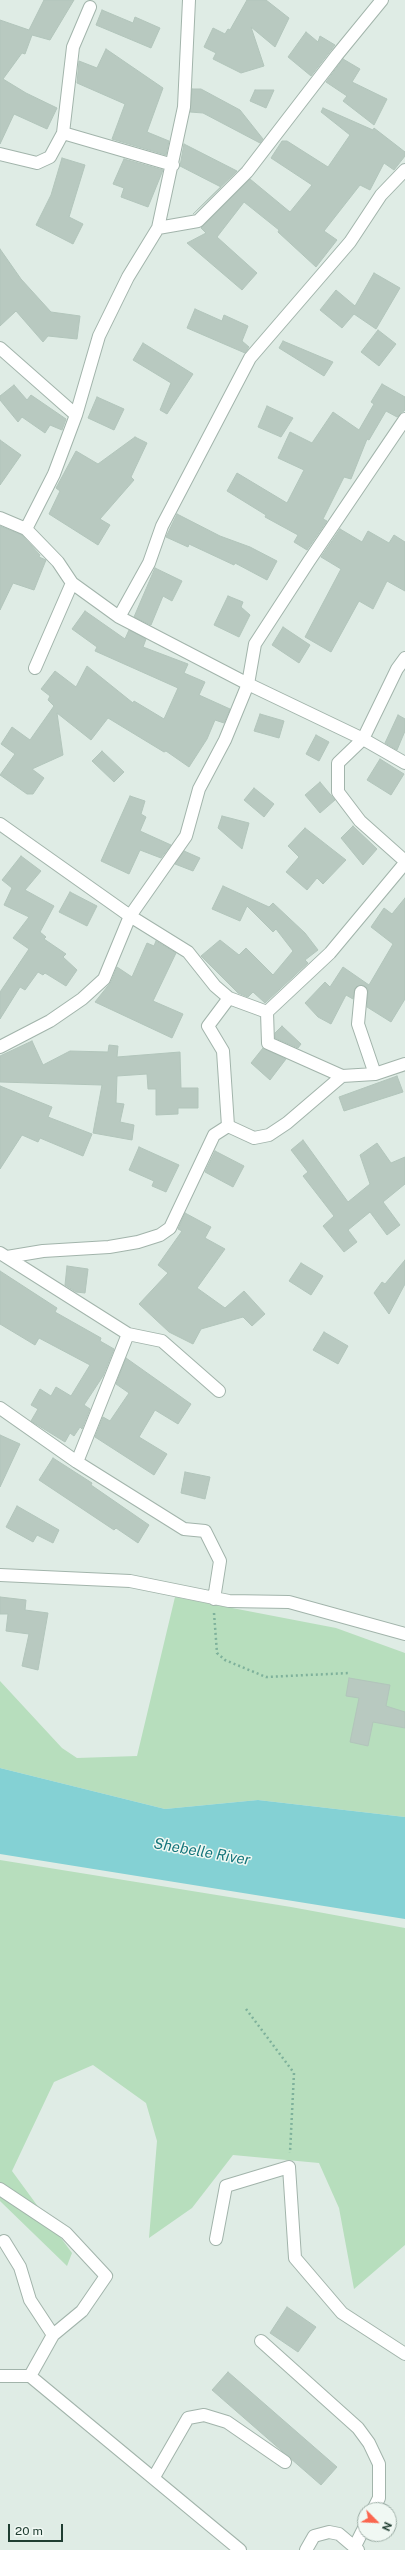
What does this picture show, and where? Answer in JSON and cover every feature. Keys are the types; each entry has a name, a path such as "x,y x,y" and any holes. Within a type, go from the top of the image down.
{"street":[{"path":"26,529 54,474 76,415 99,336 128,277 158,228 173,165 184,107 189,0"},
{"path":"158,228 198,221 247,172 337,55 382,0"},
{"path":"0,154 37,163 50,157 63,134 72,47 90,7"},
{"path":"63,134 173,165"},
{"path":"119,617 148,563 162,526 250,358 350,242 381,196 405,170"},
{"path":"0,348 76,415"},
{"path":"0,1047 50,1021 82,999 104,979 130,916 186,836 199,789 224,740 248,684 255,644 405,419"},
{"path":"0,518 26,529 58,562 72,584 119,617 248,684 363,739 405,763"},
{"path":"36,668 72,584"},
{"path":"405,658 397,669 363,739 338,763 338,792 360,821 405,862 330,953 267,1012 268,1043 342,1076 375,1074 405,1064"},
{"path":"0,824 130,916 188,952 215,986 229,998 267,1012"},
{"path":"362,992 358,1024 375,1074"},
{"path":"228,1126 223,1051 208,1026 229,998"},
{"path":"228,1126 254,1138 269,1135 287,1123 342,1076"},
{"path":"4,1255 109,1247 138,1242 160,1235 170,1228 214,1135 228,1126"},
{"path":"4,1255 128,1334 162,1341 219,1391"},
{"path":"77,1462 128,1334"},
{"path":"0,1408 77,1462 184,1529 205,1531 220,1561 214,1599"},
{"path":"0,1575 130,1581 214,1599 289,1602 405,1634"},
{"path":"216,2239 226,2186 289,2167 295,2258 342,2313 405,2354"},
{"path":"0,2189 66,2233 106,2276 82,2311 53,2336 30,2376"},
{"path":"4,2241 20,2267 30,2300 53,2336"},
{"path":"261,2341 358,2428 369,2443 379,2464 379,2498 377,2502"},
{"path":"0,2376 30,2376 154,2477 240,2550"},
{"path":"154,2477 188,2418 204,2415 227,2422 285,2462"},
{"path":"306,2550 314,2536 329,2532 339,2534 357,2548"}],"path":[{"path":"214,1599 214,1632 217,1653 225,1660 266,1677 350,1673"},
{"path":"246,2010 294,2073 289,2167"}],"green space":[{"path":"175,1597 336,1628 405,1653 405,1817 258,1800 165,1809 0,1768 0,1681 62,1748 77,1758 137,1756"},
{"path":"0,1860 291,1907 405,1928 405,2245 354,2289 339,2208 319,2163 233,2155 192,2208 149,2238 157,2141 146,2103 93,2065 54,2082 12,2171 72,2253 67,2266 0,2201"}],"water":[{"name":"Shebelle River","path":"0,1768 165,1809 258,1800 405,1817 405,1919 0,1854"}],"building":[{"path":"44,0 74,0 50,40 32,35 25,54 22,53 3,79 26,93 57,108 47,129 14,114 0,144 0,20 29,30"},
{"path":"247,0 266,0 289,18 275,47 251,27 264,66 241,73 213,59 216,53 204,47 213,28 225,34 228,29 230,30"},
{"path":"102,10 133,23 135,17 160,28 151,48 96,25"},
{"path":"306,32 318,42 320,36 335,45 311,76 288,57"},
{"path":"106,49 163,88 147,132 169,141 166,155 112,139 125,104 77,83 79,61 97,68"},
{"path":"343,59 360,69 352,82 387,99 374,125 343,101 347,96 326,82"},
{"path":"192,89 201,89 240,110 263,139 260,143 203,113 190,112"},
{"path":"255,90 274,90 266,108 250,101"},
{"path":"323,108 373,130 374,128 405,152 405,156 394,170 384,163 370,190 360,185 324,231 337,240 316,267 278,232 279,230 244,202 217,237 257,273 242,290 187,243 206,233 201,228 250,179 290,212 312,185 271,158 282,141 287,141 328,167 350,135 321,112"},
{"path":"184,144 237,171 221,187 180,166"},
{"path":"62,158 85,165 69,217 83,224 73,244 36,225 51,195"},
{"path":"124,159 163,170 148,207 121,197 124,188 113,184"},
{"path":"0,249 21,279 51,312 80,316 77,339 48,336 43,342 16,311 0,326"},
{"path":"374,273 400,288 376,329 354,314 342,328 320,310 336,290 355,306"},
{"path":"195,309 222,321 224,315 248,326 242,341 249,347 245,353 187,328"},
{"path":"378,330 396,344 379,366 361,352"},
{"path":"283,341 333,362 324,376 279,348"},
{"path":"143,343 193,374 167,414 160,410 171,383 133,360"},
{"path":"382,384 405,397 405,410 397,417 386,411 369,440 367,439 351,479 344,477 323,519 327,521 307,550 294,542 298,535 265,517 266,515 227,491 237,473 287,503 304,470 278,458 290,432 312,443 333,412 359,430 374,404 371,402"},
{"path":"14,385 27,400 31,395 66,419 62,430 50,425 45,433 22,417 18,422 0,400 0,396"},
{"path":"97,397 124,409 114,430 88,418"},
{"path":"267,406 293,418 281,437 258,427"},
{"path":"135,437 147,443 131,477 134,480 100,519 110,525 98,545 49,514 60,491 56,488 76,451 98,464"},
{"path":"0,440 21,455 0,485"},
{"path":"177,514 220,536 250,547 277,561 267,580 235,563 234,565 189,544 188,547 166,537"},
{"path":"0,526 22,535 40,555 39,557 46,560 34,590 13,583 0,610"},
{"path":"340,529 362,542 368,531 389,543 394,535 405,542 405,591 387,581 373,609 359,601 331,652 305,637 341,569 321,557"},
{"path":"155,568 182,581 172,601 163,596 151,625 134,617"},
{"path":"228,596 243,602 241,607 250,615 239,637 214,625"},
{"path":"85,611 125,639 129,630 146,639 143,647 188,664 184,673 205,682 199,695 230,709 224,723 215,720 207,739 189,767 166,751 164,752 108,718 91,740 57,713 63,755 32,769 44,778 33,794 27,794 0,775 15,754 1,744 12,727 30,740 54,706 48,700 50,696 41,689 55,671 76,687 87,666 133,703 134,701 164,719 178,688 95,651 97,647 72,629"},
{"path":"283,627 310,645 299,663 272,645"},
{"path":"260,714 284,721 279,738 254,731"},
{"path":"398,715 405,719 405,731 397,750 385,743"},
{"path":"316,735 329,742 319,761 306,754"},
{"path":"102,751 124,772 114,782 92,761"},
{"path":"380,759 404,774 391,795 367,780"},
{"path":"320,782 335,800 320,813 305,795"},
{"path":"254,788 274,804 264,817 244,800"},
{"path":"130,796 145,801 141,814 146,817 140,831 171,845 161,858 140,850 129,874 101,861"},
{"path":"222,816 249,823 242,849 218,828"},
{"path":"353,826 377,849 363,865 341,838"},
{"path":"305,828 346,860 323,884 317,878 307,890 286,872 299,857 288,846"},
{"path":"184,851 200,858 193,871 175,864"},
{"path":"21,856 41,871 25,890 54,906 40,932 46,937 44,939 66,954 63,957 77,970 66,986 45,973 43,975 38,972 25,990 20,987 0,1019 0,992 29,949 13,938 29,917 4,905 12,888 2,880"},
{"path":"223,886 269,907 273,903 305,933 318,950 305,960 308,963 265,1003 253,992 248,997 238,993 201,956 220,940 239,955 246,948 273,975 293,951 276,929 273,932 247,906 240,921 212,909"},
{"path":"70,892 97,906 87,926 59,912"},
{"path":"405,898 405,999 391,1022 367,1007 368,989 361,985 355,988 353,999 346,995 331,1024 318,1017 305,1003 325,982 330,987 343,967 369,985 393,944 371,927 384,908 392,914"},
{"path":"156,941 176,953 153,1001 183,1014 172,1038 95,1002 111,982 117,967 132,977 147,943 154,946"},
{"path":"282,1026 301,1044 298,1048 275,1038 275,1033"},
{"path":"32,1041 43,1065 70,1051 108,1052 109,1045 118,1046 117,1057 180,1052 181,1088 198,1088 198,1108 178,1108 178,1114 156,1115 156,1089 148,1089 147,1074 117,1076 116,1103 124,1104 120,1122 134,1125 132,1140 93,1133 102,1085 0,1082 0,1056"},
{"path":"263,1048 286,1059 270,1080 251,1063"},
{"path":"397,1076 403,1092 344,1111 339,1097"},
{"path":"0,1086 52,1107 48,1117 92,1134 83,1156 40,1138 38,1142 22,1135 0,1169"},
{"path":"303,1140 348,1202 370,1184 360,1155 377,1143 391,1163 405,1157 405,1184 383,1202 400,1225 387,1235 370,1212 348,1230 357,1242 344,1252 323,1226 334,1216 303,1176 308,1172 291,1150"},
{"path":"139,1147 179,1165 166,1192 152,1186 154,1181 129,1170"},
{"path":"215,1151 244,1166 233,1187 205,1172"},
{"path":"185,1213 211,1227 205,1238 225,1249 197,1288 225,1308 244,1291 265,1314 252,1326 243,1317 201,1329 193,1344 169,1332 139,1304 168,1273 158,1265 182,1231 178,1229"},
{"path":"405,1260 405,1284 389,1314 374,1293 382,1282 385,1284"},
{"path":"301,1263 323,1276 311,1295 289,1281"},
{"path":"67,1266 88,1269 85,1293 76,1292 65,1285"},
{"path":"0,1271 57,1308 55,1312 101,1338 100,1341 114,1349 103,1376 84,1405 90,1409 82,1429 80,1427 74,1436 70,1433 65,1442 31,1421 38,1409 31,1405 40,1389 51,1396 56,1387 71,1396 90,1365 39,1338 35,1345 0,1324"},
{"path":"324,1332 348,1346 338,1364 313,1350"},
{"path":"126,1358 191,1404 178,1424 155,1410 139,1437 167,1454 154,1475 95,1437 103,1417 110,1421 129,1393 116,1384"},
{"path":"0,1435 20,1444 0,1487"},
{"path":"53,1458 92,1483 91,1485 149,1525 138,1543 116,1528 114,1530 39,1480"},
{"path":"185,1472 210,1477 205,1499 181,1493"},
{"path":"17,1506 59,1530 53,1543 37,1535 33,1542 6,1527"},
{"path":"0,1597 26,1600 25,1610 48,1613 38,1670 22,1666 29,1634 6,1631 8,1614 0,1614"},
{"path":"349,1678 390,1685 386,1706 405,1712 405,1728 373,1722 368,1746 350,1742 359,1698 346,1696"},
{"path":"287,2307 316,2327 298,2352 270,2333"},
{"path":"228,2372 337,2467 321,2485 212,2390"}]}
